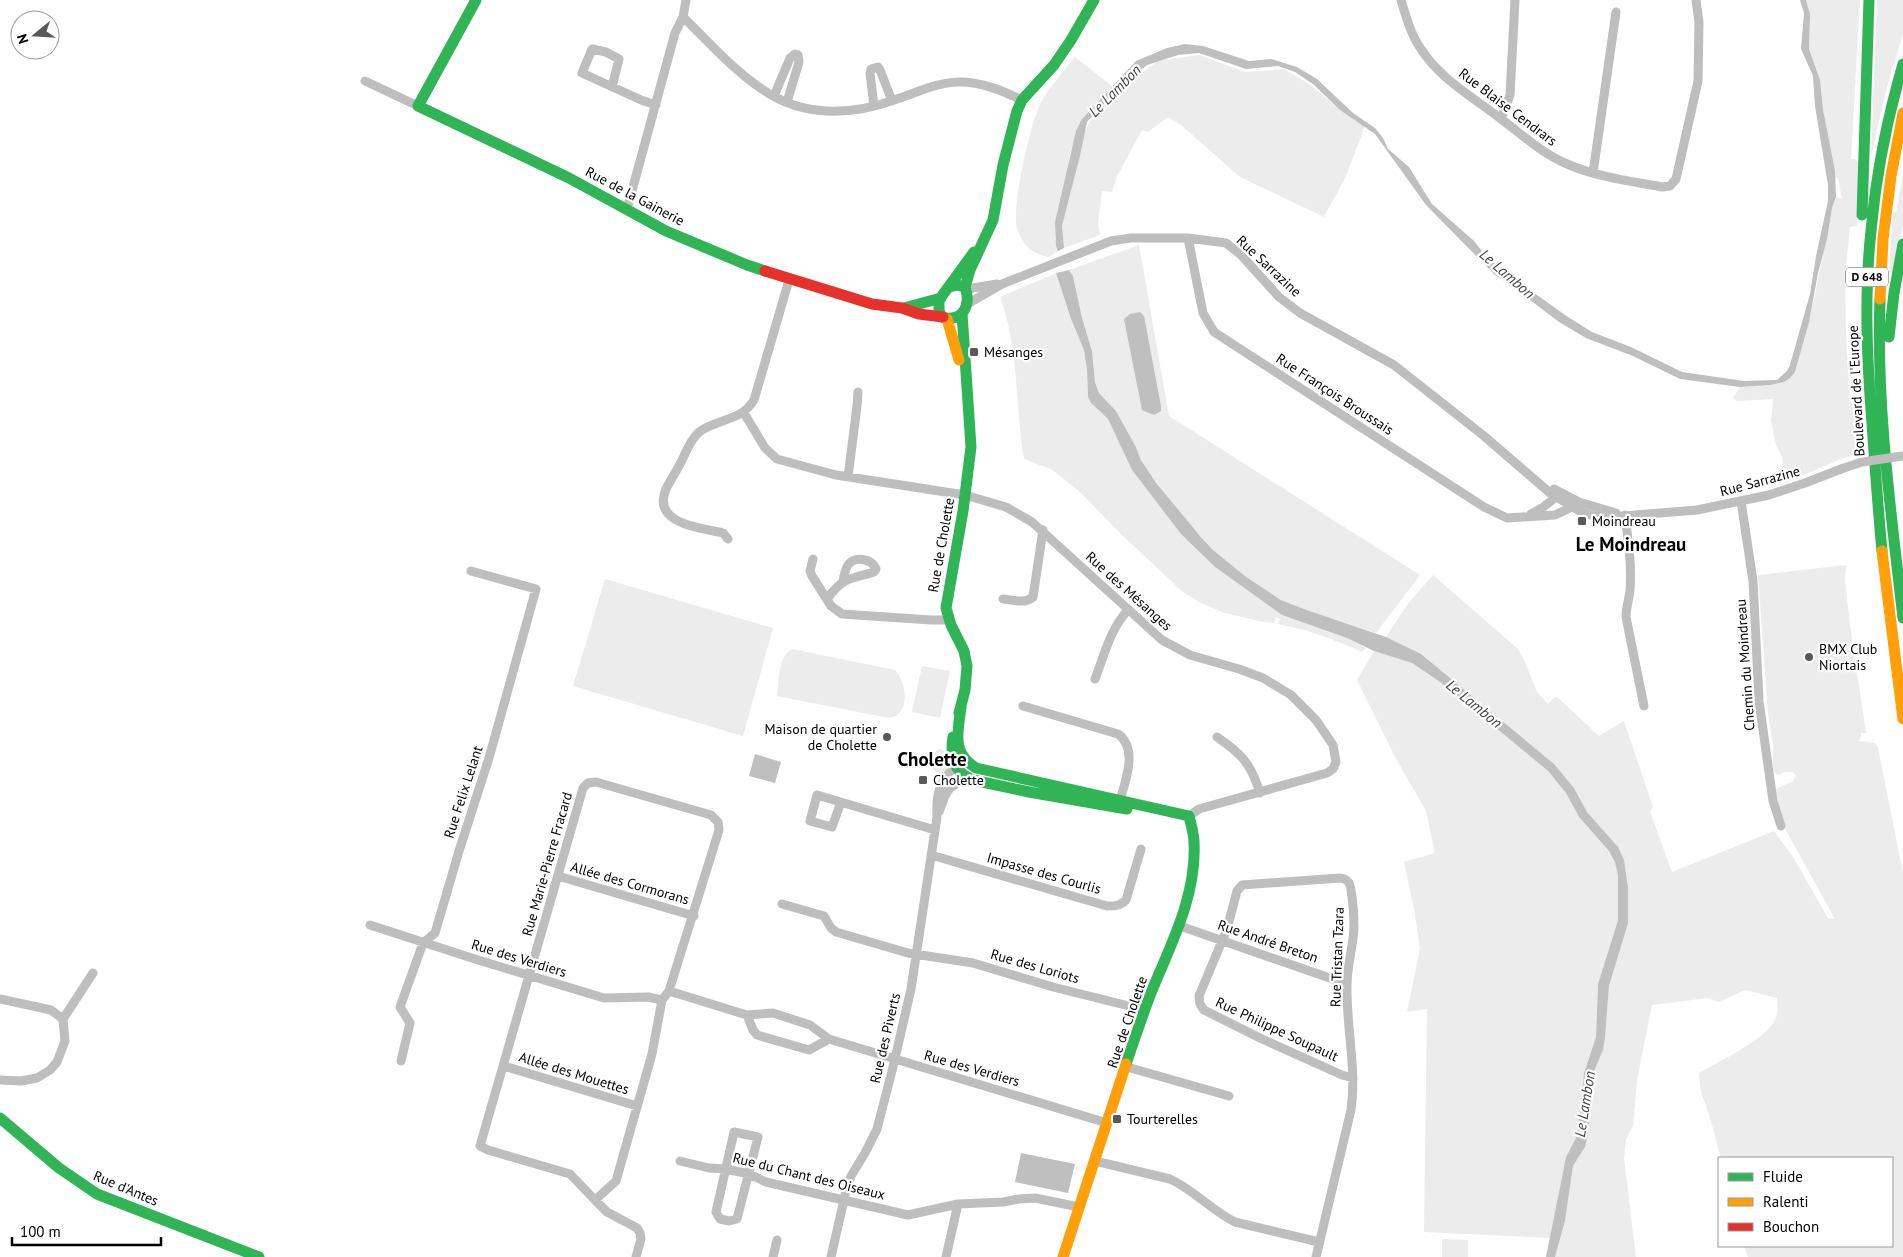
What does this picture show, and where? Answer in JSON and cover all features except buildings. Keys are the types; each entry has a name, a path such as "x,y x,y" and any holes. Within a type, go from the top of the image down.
{"main road":[{"path":"418,106 476,0"},
{"path":"981,245 958,271 941,298 938,308 945,318 954,319 962,313 969,303 966,288 970,270 993,220 1013,122 1022,100 1054,64 1094,0"},
{"path":"1869,0 1858,304 1877,494"},
{"name":"Boulevard de l'Europe","path":"1903,64 1881,154 1868,244 1867,337 1877,494 1903,719"},
{"name":"Rue de la Gainerie","path":"418,106 569,178 666,231 747,265 789,280 872,304 902,308 919,314 945,318"},
{"name":"Boulevard de l'Europe","path":"1903,113 1887,194 1880,278 1882,382 1890,495 1903,618"},
{"path":"1890,495 1889,342 1891,311 1903,244"},
{"path":"949,287 958,285 966,288"},
{"name":"Rue de la Gainerie","path":"902,308 941,298"},
{"name":"Rue de Cholette","path":"961,771 958,743 961,707 965,689 966,658 948,620 946,608 971,448 962,313"},
{"name":"Rue de Cholette","path":"945,318 952,333 966,384"},
{"path":"961,771 978,769 1190,816"},
{"path":"961,771 1020,791 1144,812 1168,812"},
{"name":"Rue de Cholette","path":"1063,1257 1145,1010 1180,926 1195,853 1190,816"},
{"name":"Rue d'Antes","path":"0,1118 78,1184 97,1194 258,1257"},
{"name":"Rue d'Antes","path":"0,1127 22,1138"}],"street":[{"path":"627,209 675,33 683,17 686,0"},
{"name":"Rue Blaise Cendrars","path":"1401,0 1413,34 1431,62 1457,88 1501,119 1534,147 1554,158 1593,172 1662,188 1670,186 1676,179 1698,81 1699,22 1696,0"},
{"path":"1501,119 1510,95 1515,0"},
{"path":"1593,172 1616,12"},
{"path":"683,17 748,79 774,96 814,110 846,111 874,106 938,85 960,82 980,84 1022,100"},
{"path":"612,86 619,59 606,52 592,49 582,73 641,100 656,105"},
{"path":"774,96 790,58 795,54 798,55 799,62 787,102"},
{"path":"874,106 870,69 874,67 878,67 880,70 892,101"},
{"name":"Rue de la Gainerie","path":"365,81 418,106"},
{"name":"Rue Sarrazine","path":"969,303 1002,284 1111,241 1131,238 1188,238 1226,243 1242,255 1279,297 1300,313 1394,365 1531,476 1559,496 1575,505 1623,515 1697,510 1741,501 1783,490 1862,462 1902,456"},
{"name":"Rue François Broussais","path":"1188,238 1203,313 1214,332 1484,507 1507,518 1555,514 1575,505"},
{"path":"728,539 723,534 690,527 675,519 666,508 665,495 698,433 744,413 749,408 756,393 789,280"},
{"name":"Rue Sarrazine","path":"966,288 1002,284"},
{"path":"848,477 858,406 858,392"},
{"name":"Rue des Mésanges","path":"744,413 765,448 777,459 848,477 965,495 1006,508 1032,522 1162,640 1190,655 1239,669 1263,678 1280,688 1305,708 1333,745 1336,762 1333,768 1318,777 1199,809 1190,816"},
{"name":"Rue François Broussais","path":"1529,515 1559,496"},
{"name":"Chemin du Moindreau","path":"1741,501 1753,582 1759,702 1773,801 1781,826"},
{"path":"1623,515 1630,565 1630,590 1626,617 1644,706"},
{"path":"1003,599 1024,601 1030,600 1033,597 1043,530"},
{"path":"813,559 810,570 831,606 842,614 948,620"},
{"name":"Rue Felix Lelant","path":"401,1061 410,1023 400,1008 424,943 435,933 489,758 536,590 470,570"},
{"path":"827,599 836,586 844,581"},
{"path":"1095,679 1117,623 1128,610"},
{"path":"1023,706 1118,734 1123,738 1128,744 1130,756 1120,800"},
{"path":"1217,737 1243,757 1257,783 1260,793"},
{"name":"Rue des Piverts","path":"830,1257 851,1176 877,1129 895,1060 911,989 937,817 937,792 944,778 961,771"},
{"name":"Rue des Piverts","path":"937,817 946,793 961,771"},
{"name":"Rue Marie-Pierre Fracard","path":"595,1200 616,1181 652,1054 662,1000 669,991 694,916 719,830 718,822 711,815 596,782 588,782 583,788 480,1146 570,1174 595,1200 608,1212 640,1232 641,1239 636,1257"},
{"path":"841,802 935,830"},
{"name":"Impasse des Courlis","path":"931,855 1099,904 1115,906 1121,905 1126,900 1141,849"},
{"name":"Allée des Cormorans","path":"558,876 694,916"},
{"name":"Rue Tristan Tzara","path":"1223,940 1237,891 1242,885 1345,878 1350,882 1354,929 1347,984 1353,1078 1351,1110 1316,1257"},
{"name":"Rue des Loriots","path":"782,904 824,916 831,928 836,932 916,954 974,962 1053,987 1145,1010"},
{"name":"Rue des Verdiers","path":"370,925 604,998 648,998 662,1000"},
{"name":"Rue André Breton","path":"1180,926 1347,984"},
{"name":"Rue Philippe Soupault","path":"1223,940 1199,996 1200,1004 1204,1010 1262,1039 1342,1075 1353,1078"},
{"path":"0,1080 10,1082 37,1078 50,1070 57,1062 65,1041 63,1019 93,973"},
{"name":"Rue des Verdiers","path":"669,991 747,1015 773,1013 810,1024 829,1039 1107,1123"},
{"path":"0,999 51,1010 63,1019"},
{"path":"747,1015 757,1035 809,1050 824,1040 829,1039"},
{"name":"Allée des Mouettes","path":"504,1066 637,1106"},
{"path":"1127,1067 1229,1096"},
{"path":"0,1089 10,1082"},
{"path":"734,1132 758,1137 737,1219 729,1221 720,1218 716,1212 726,1169 734,1132"},
{"name":"Rue du Chant des Oiseaux","path":"680,1161 748,1174 766,1182 908,1215 958,1204 1003,1202 1035,1198 1079,1207"},
{"path":"1095,1161 1170,1179 1181,1184 1222,1215 1235,1222 1320,1242"},
{"path":"946,1257 958,1204"},
{"path":"773,1257 777,1240"}],"shaded area":[{"path":"1806,0 1860,0 1851,159 1855,159 1859,164 1857,226 1850,227 1845,300 1850,402 1858,407 1864,453 1841,459 1785,483 1782,457 1776,444 1771,421 1773,399 1737,401 1733,398 1740,387 1770,385 1795,372 1814,300 1832,208 1836,197 1842,199 1838,179 1835,177 1820,80 1809,49 1810,14"},
{"path":"1877,0 1903,0 1903,34 1887,87 1871,156"},
{"path":"1199,55 1245,72 1284,69 1311,85 1340,110 1365,126 1346,176 1324,217 1240,177 1181,125 1168,117 1148,132 1142,130 1117,176 1112,192 1102,191 1098,222 1100,235 1064,248 1062,226 1084,134 1089,122 1116,92 1158,61"},
{"path":"1075,57 1112,86 1082,119 1070,153 1065,185 1055,222 1058,251 1049,257 1028,248 1022,240 1017,228 1016,218 1019,186 1039,107 1050,88"},
{"path":"1903,175 1903,224 1894,273 1889,272 1893,212 1896,212"},
{"path":"1139,245 1169,416 1420,575 1376,633 1281,600 1245,576 1213,550 1171,503 1141,460 1116,411 1099,393 1095,382 1092,351 1082,318 1073,276 1069,270"},
{"path":"1056,273 1071,319 1084,350 1088,397 1091,403 1108,419 1132,470 1181,534 1215,567 1282,615 1347,638 1366,648 1362,652 1321,635 1278,624 1280,619 1276,617 1274,623 1263,622 1225,613 1201,603 1183,592 1122,535 1079,491 1051,469 1024,459 1014,356 1011,336 1000,297"},
{"path":"1846,565 1845,579 1850,625 1866,733 1861,733 1858,741 1875,743 1878,748 1903,873 1903,1257 1748,1257 1744,1247 1893,1247 1893,1157 1721,1157 1700,1088 1699,1073 1756,1040 1766,1032 1777,1014 1777,998 1745,990 1719,1002 1708,998 1652,1005 1637,1080 1633,1126 1626,1139 1624,1159 1636,1257 1555,1257 1565,1221 1573,1166 1585,1147 1588,1135 1592,1076 1603,1050 1609,986 1627,923 1617,847 1587,812 1574,788 1499,718 1421,654 1386,637 1407,605 1433,575 1518,649 1537,692 1548,704 1556,696 1599,736 1624,721 1653,807 1650,812 1672,872 1774,831 1793,857 1828,918 1835,919 1784,827 1774,790 1793,781 1796,775 1792,772 1784,772 1780,775 1776,774 1773,770 1773,744 1768,714 1758,575"},
{"path":"605,579 773,628 743,736 573,686"},
{"path":"792,649 895,670 904,689 905,697 901,711 896,716 889,718 777,696 782,663 787,652"},
{"path":"1374,651 1412,663 1443,684 1548,771 1566,793 1579,817 1609,851 1615,862 1618,876 1618,920 1598,984 1596,1037 1584,1073 1577,1136 1566,1157 1551,1238 1424,1232 1427,1009 1407,1012 1420,949 1404,862 1435,853 1426,811 1395,757 1357,680"},
{"path":"922,666 950,671 940,718 912,712"},
{"path":"939,749 945,751 948,761 946,771 941,774 936,772 931,766 931,758"},
{"path":"1442,1239 1468,1240 1468,1257 1442,1257"}],"water":[{"name":"Le Lambon","path":"1800,0 1806,0 1810,14 1809,49 1820,80 1823,109 1835,171 1836,197 1832,208 1809,322 1795,372 1784,382 1740,387 1680,379 1633,356 1586,338 1559,322 1526,297 1527,295 1495,275 1426,205 1375,134 1340,110 1313,84 1295,72 1278,66 1246,69 1199,53 1178,55 1147,65 1117,90 1087,122 1062,226 1064,248 1058,251 1056,246 1055,222 1076,131 1082,119 1136,61 1167,48 1185,44 1203,46 1249,61 1271,59 1297,67 1317,79 1353,113 1375,128 1383,138 1388,149 1409,167 1432,204 1474,241 1486,256 1513,278 1592,332 1631,347 1682,372 1744,381 1777,380 1787,371 1790,365 1810,294 1828,201 1828,185 1815,106 1813,76 1801,49 1804,13"},
{"name":"Le Lambon","path":"1069,270 1073,276 1082,318 1092,351 1095,382 1099,393 1116,411 1141,460 1157,484 1213,550 1245,576 1281,600 1386,637 1421,654 1554,764 1574,788 1587,812 1618,847 1624,860 1628,888 1628,923 1609,986 1603,1050 1592,1076 1588,1135 1585,1147 1573,1166 1565,1221 1555,1257 1546,1257 1566,1157 1577,1136 1584,1073 1596,1037 1598,984 1618,920 1618,876 1615,862 1609,851 1579,817 1566,793 1548,771 1443,684 1412,663 1374,651 1347,638 1282,615 1215,567 1181,534 1132,470 1108,419 1091,403 1088,397 1084,350 1071,319 1056,273"},
{"path":"1140,312 1144,316 1161,406 1161,411 1154,415 1142,410 1124,319 1130,314"},
{"path":"755,754 781,762 775,783 749,776"},
{"path":"1021,1153 1075,1164 1068,1193 1015,1182"}],"traffic: fast":[{"path":"476,0 418,106 569,178 666,231 765,271"},
{"path":"965,287 970,270 993,220 1003,165 1017,111 1022,100 1054,65 1094,0"},
{"path":"1862,215 1869,0"},
{"path":"1882,551 1869,375 1867,327 1869,255 1879,168 1887,126 1903,64"},
{"path":"1889,337 1894,293 1903,244"},
{"path":"949,287 958,285 965,287 967,293 964,311 961,315 950,318 942,317 939,311 939,300 974,252"},
{"path":"904,308 941,298"},
{"path":"1880,299 1879,339 1882,419 1903,618"},
{"path":"959,713 965,690 967,666 964,651 951,625 946,608 963,511 971,447 962,313"},
{"path":"961,707 958,733 959,749 968,762 976,768 1189,816 1194,839 1192,880 1182,917 1153,988 1126,1064"},
{"path":"953,737 952,751 954,763 961,773 973,780 1127,809"},
{"path":"0,1118 59,1168 97,1194 259,1257"}],"traffic: slow":[{"path":"1880,299 1883,239 1891,176 1903,113"},
{"path":"947,319 959,360"},
{"path":"1882,551 1903,719"},
{"path":"1063,1257 1126,1064"}],"traffic: jam":[{"path":"765,271 872,304 943,317"}],"place":[{"name":"Mésanges","path":"974,352"},
{"name":"Moindreau","path":"1582,521"},
{"name":"BMX Club Niortais","path":"1809,657"},
{"name":"Maison de quartier de Cholette","path":"887,737"},
{"name":"Cholette","path":"923,780"},
{"name":"Tourterelles","path":"1117,1119"}],"district":[{"name":"Le Moindreau","path":"1631,544"},
{"name":"Cholette","path":"932,759"}]}
